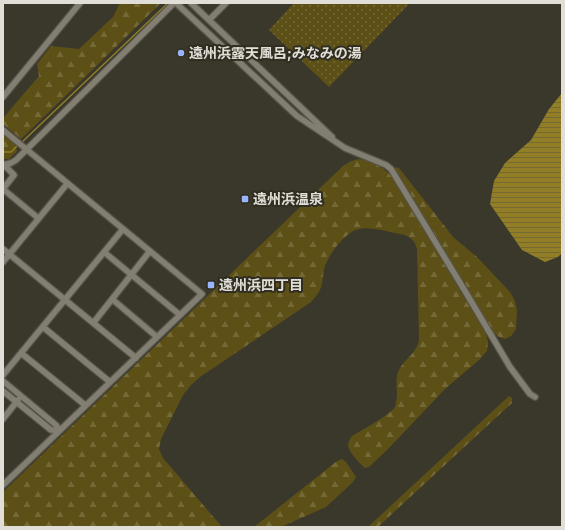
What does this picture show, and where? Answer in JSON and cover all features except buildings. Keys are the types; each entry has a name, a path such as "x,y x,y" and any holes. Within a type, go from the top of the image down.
{"street":[{"path":"3,97 80,3"},
{"path":"4,165 12,164 175,3 297,116 340,144 386,165 391,169 510,367 530,394 535,397"},
{"path":"191,3 340,144"},
{"path":"209,20 226,3"},
{"path":"3,130 202,294 3,485"},
{"path":"4,165 14,175 3,189 38,218"},
{"path":"3,262 67,184"},
{"path":"3,375 123,229"},
{"path":"3,249 94,322 136,358"},
{"path":"94,322 150,251"},
{"path":"104,252 180,315"},
{"path":"112,299 157,337"},
{"path":"43,327 110,382"},
{"path":"21,353 85,406"},
{"path":"3,381 56,425 59,430"},
{"path":"3,391 51,430 59,430"},
{"path":"3,419 21,396"}],"green space":[{"path":"120,3 161,3 21,139 3,124 3,118 39,76 37,64 51,46 79,49 113,17"},
{"path":"294,3 410,3 329,87 269,30"},
{"path":"3,134 15,143 17,151 9,159 3,159"},
{"path":"359,159 378,165 393,178 486,334 488,342 487,351 480,359 445,389 369,467 365,468 361,464 349,448 349,440 352,436 382,418 395,407 399,370 418,345 419,340 417,249 413,240 405,235 382,230 369,228 359,229 348,234 333,251 324,269 320,290 311,302 200,377 191,385 183,395 161,439 159,449 163,458 222,527 3,527 3,492 343,166 351,161"},
{"path":"396,167 399,168 454,238 476,256 510,292 515,301 517,311 516,329 511,336 505,339 494,333 395,171"},
{"path":"509,396 512,398 512,403 378,527 368,527"},
{"path":"342,459 346,462 356,477 353,482 326,507 281,527 254,527 337,461"}],"shaded area":[{"path":"562,93 562,253 558,257 545,262 522,250 490,204 494,181 505,163 531,140 549,109"}],"waterway":[{"path":"21,143 168,3"},
{"path":"3,152 11,152 18,145"}],"place":[{"name":"遠州浜露天風呂;みなみの湯","path":"181,53"},
{"name":"遠州浜温泉","path":"245,199"},
{"name":"遠州浜四丁目","path":"211,285"}]}
